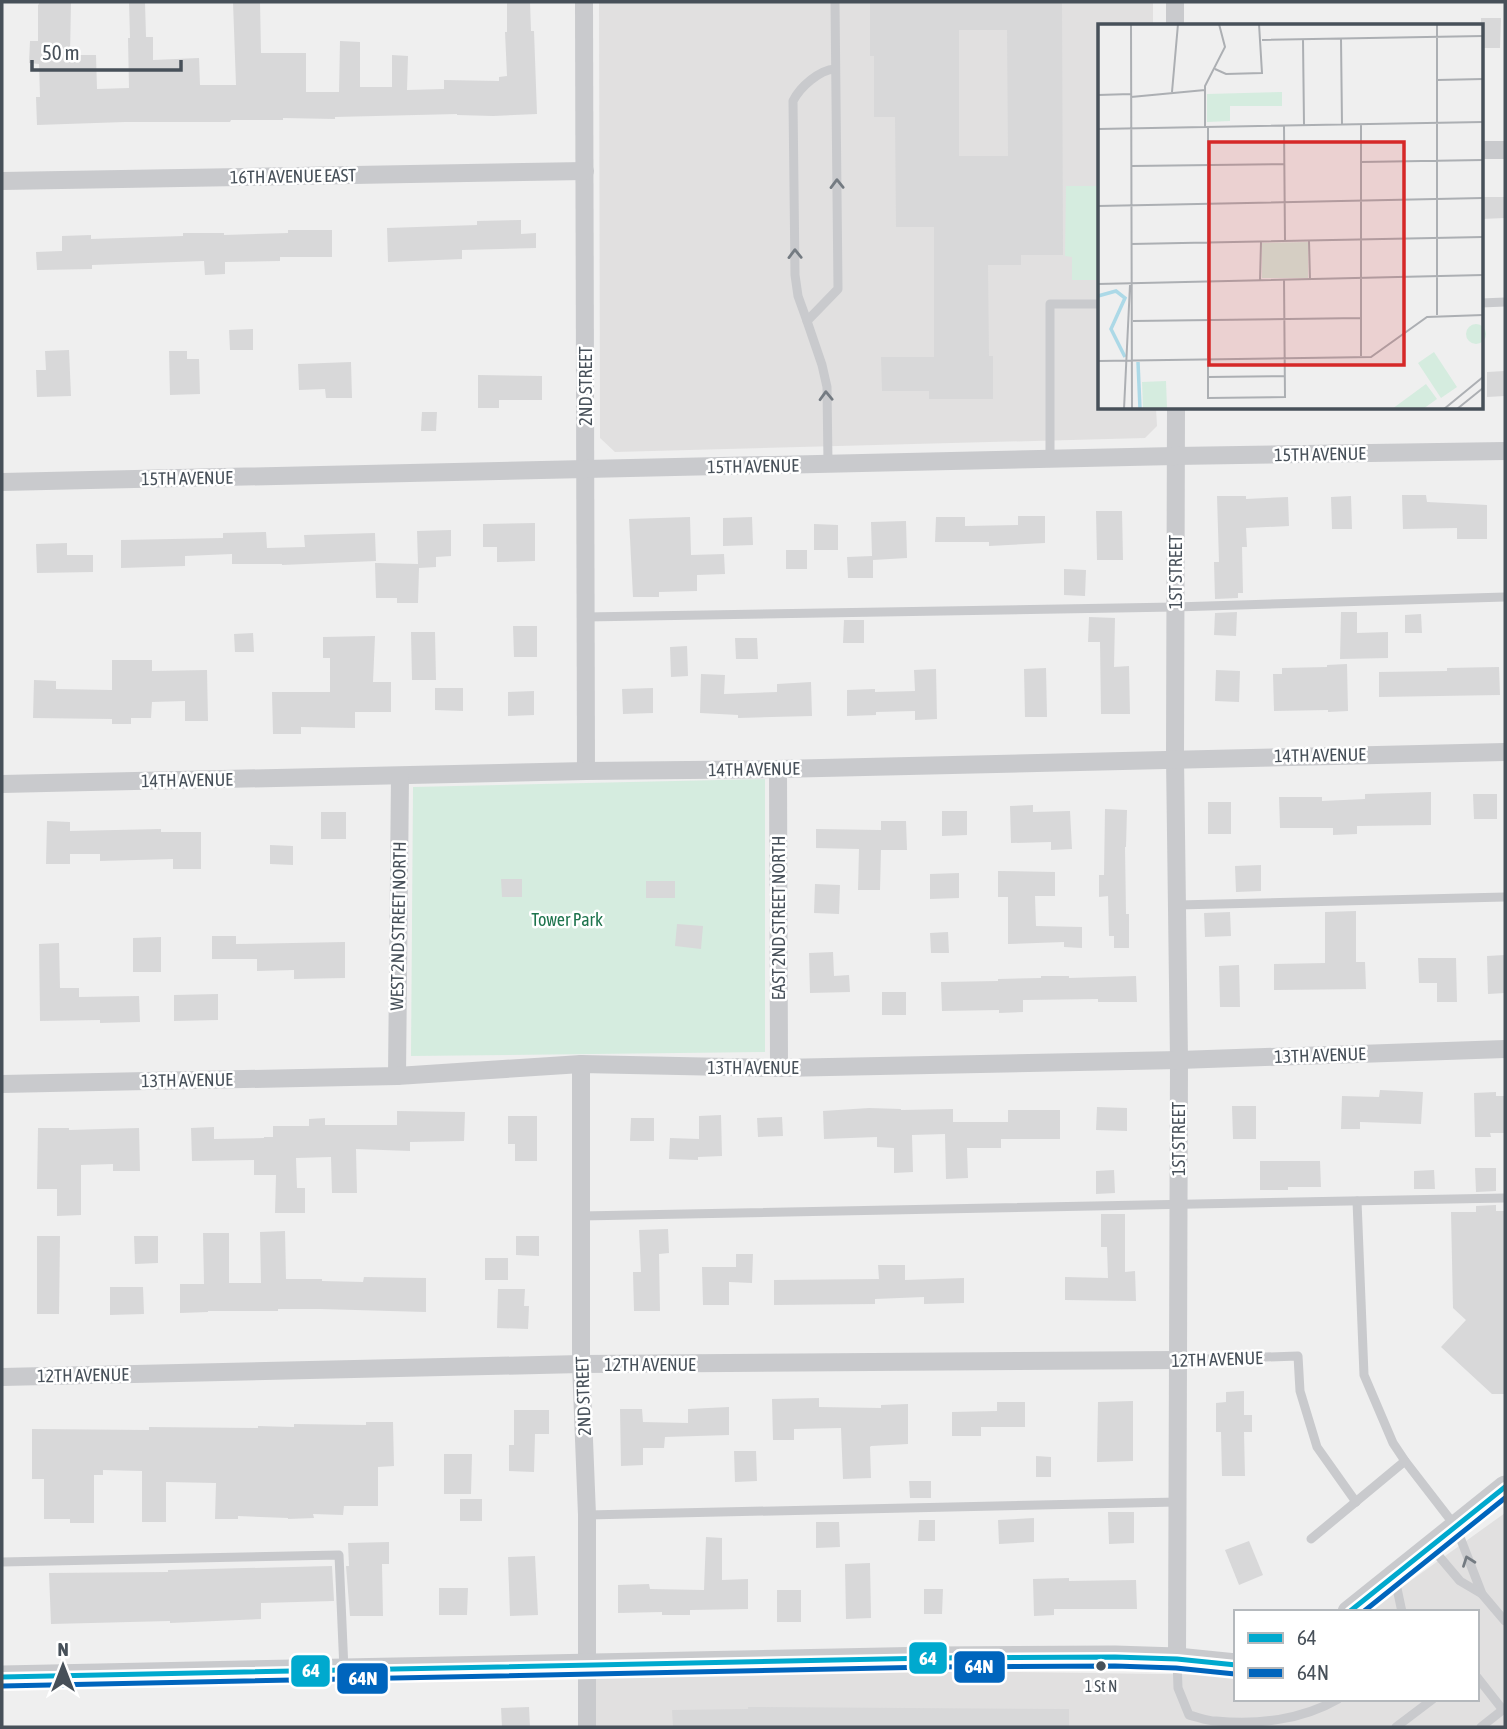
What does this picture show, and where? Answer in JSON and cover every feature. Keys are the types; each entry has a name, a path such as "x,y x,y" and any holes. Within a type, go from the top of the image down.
{"street":[{"name":"2ND STREET","path":"584,2 586,771"},
{"path":"1175,2 1175,24"},
{"path":"1482,150 1505,150"},
{"name":"16TH AVENUE EAST","path":"2,181 585,171"},
{"name":"1ST STREET","path":"1175,410 1175,758 1179,1060 1177,1659"},
{"name":"15TH AVENUE","path":"2,482 1505,451"},
{"name":"14TH AVENUE","path":"2,784 1505,752"},
{"name":"EAST 2ND STREET NORTH","path":"778,769 779,1068"},
{"name":"WEST 2ND STREET NORTH","path":"397,1076 400,776"},
{"name":"13TH AVENUE","path":"2,1084 397,1076 580,1064 779,1068 1179,1060 1505,1049"},
{"name":"2ND STREET","path":"580,1064 582,1364 587,1515 587,1727"},
{"name":"12TH AVENUE","path":"2,1377 582,1364 1178,1360"},
{"path":"1352,1610 1505,1487"},
{"path":"2,1677 933,1658 1177,1659 1234,1665"}],"lane":[{"path":"807,321 838,289 835,2"},
{"path":"828,464 827,387 798,296 795,275 793,101 797,92 826,70 835,69"},
{"path":"1482,303 1505,302"},
{"path":"1050,459 1050,304 1098,304"},
{"path":"585,617 1175,607 1505,597"},
{"path":"1177,905 1505,897"},
{"path":"581,1216 1505,1198"},
{"path":"1357,1201 1364,1374 1393,1443 1456,1527 1482,1594 1505,1621"},
{"name":"12TH AVENUE","path":"1178,1360 1298,1356 1300,1391 1317,1447 1356,1502"},
{"path":"1311,1539 1405,1461"},
{"path":"587,1515 1177,1502"},
{"path":"1431,1546 1460,1581 1482,1594"},
{"path":"2,1562 339,1555 344,1671"},
{"path":"1394,1576 1402,1610"},
{"name":"1ST STREET","path":"1177,1659 1178,1688 1189,1715 1214,1721 1274,1721 1324,1707 1334,1701"},
{"path":"1479,1679 1504,1709 1481,1727"},
{"path":"1396,1727 1430,1701"}],"shaded area":[{"path":"599,2 1153,2 1153,24 1098,24 1098,410 1156,410 1157,426 1145,438 615,452 600,438"},
{"path":"1505,1513 1505,1727 587,1727 587,1666 1234,1675 1234,1701 1479,1701 1479,1610 1370,1610"}],"green space":[{"path":"1066,186 1098,186 1098,280 1072,280 1072,257 1065,256"},
{"name":"Tower Park","path":"765,779 765,1052 411,1056 413,787"}],"building":[{"path":"39,2 71,2 70,55 96,55 97,89 129,88 129,2 145,2 146,37 153,37 153,60 199,58 200,85 236,85 233,2 260,2 261,53 306,53 306,92 339,92 340,41 360,42 360,87 392,87 392,55 408,56 407,90 444,89 444,80 499,81 499,77 507,76 507,2 530,2 531,31 534,31 537,114 37,125 39,64 29,63 30,41 38,41"},
{"path":"870,2 1062,2 1063,255 1021,255 1021,265 988,265 989,356 993,356 993,399 929,399 929,391 882,391 881,357 934,357 934,227 896,227 895,117 874,117 874,56 870,56","holes":["959,30 1007,30 1008,156 959,156"]},
{"path":"1481,18 1501,18 1500,48 1482,48"},
{"path":"1482,197 1505,197 1505,218 1482,219"},
{"path":"521,220 521,234 536,233 536,248 462,250 462,259 388,262 387,228 477,225 477,221"},
{"path":"288,230 332,230 332,257 280,257 280,261 225,262 225,274 205,275 204,261 37,270 36,252 62,251 62,236 91,235 91,239 183,236 183,233 288,233"},
{"path":"253,329 253,350 230,350 229,330"},
{"path":"69,350 71,396 37,397 36,370 46,370 45,351"},
{"path":"169,351 187,351 187,359 199,359 200,394 170,395"},
{"path":"351,362 352,398 326,398 325,389 299,390 298,364"},
{"path":"1505,371 1505,396 1487,397 1487,372"},
{"path":"478,375 542,376 542,400 499,400 499,408 478,408"},
{"path":"422,412 437,412 436,431 421,431"},
{"path":"1402,495 1426,495 1427,502 1487,505 1487,539 1457,539 1457,528 1403,529"},
{"path":"1217,496 1246,496 1246,499 1288,497 1289,526 1246,528 1247,547 1242,547 1243,593 1238,593 1238,598 1215,599 1214,562 1219,562"},
{"path":"1351,496 1352,529 1332,529 1331,497"},
{"path":"1096,511 1122,511 1123,560 1097,560"},
{"path":"1018,516 1045,516 1045,543 989,546 989,542 935,542 936,517 965,517 965,526 1018,525"},
{"path":"690,517 691,555 724,554 725,574 697,575 697,591 659,592 659,597 633,597 629,519"},
{"path":"752,517 753,545 723,546 723,518"},
{"path":"906,521 907,558 873,560 873,578 848,578 847,557 872,556 871,522"},
{"path":"535,523 535,561 497,562 497,547 483,547 483,524"},
{"path":"814,524 838,525 838,550 814,550"},
{"path":"451,530 451,556 436,557 436,567 419,568 418,603 397,603 397,598 376,598 375,563 418,564 417,531"},
{"path":"266,532 267,548 305,547 304,535 375,533 376,561 232,564 232,554 185,556 185,566 121,568 121,540 223,538 223,533"},
{"path":"67,543 67,555 93,555 93,572 37,573 36,544"},
{"path":"786,550 807,550 807,569 786,569"},
{"path":"1064,569 1086,570 1085,596 1064,595"},
{"path":"1237,612 1236,636 1214,635 1215,613"},
{"path":"1341,612 1357,612 1357,633 1388,632 1388,658 1340,659"},
{"path":"1421,614 1422,633 1405,633 1405,615"},
{"path":"1089,617 1115,618 1114,667 1129,666 1130,714 1101,714 1100,642 1088,642"},
{"path":"844,620 864,620 864,643 843,643"},
{"path":"513,626 537,626 537,657 514,657"},
{"path":"411,632 435,632 436,680 412,680"},
{"path":"253,633 254,652 235,652 234,634"},
{"path":"375,636 373,682 391,682 391,712 355,712 355,728 301,727 301,734 273,734 272,692 330,692 330,658 323,658 323,637"},
{"path":"735,638 757,638 758,659 736,659"},
{"path":"687,646 688,676 671,677 670,647"},
{"path":"112,660 152,660 152,671 207,670 208,721 185,721 185,701 152,702 151,718 131,718 131,724 112,724 112,719 33,718 34,680 56,681 56,689 112,690"},
{"path":"1347,664 1348,711 1274,711 1273,674 1282,674 1282,668"},
{"path":"1499,667 1500,695 1379,697 1379,672"},
{"path":"1046,668 1047,717 1025,717 1024,669"},
{"path":"936,669 937,719 915,720 915,711 847,716 847,690 915,691 914,670"},
{"path":"1216,670 1240,671 1239,702 1215,701"},
{"path":"701,674 725,675 724,694 777,692 777,684 811,682 812,716 738,718 738,715 700,713"},
{"path":"435,688 463,688 463,711 435,710"},
{"path":"653,688 653,713 623,714 622,689"},
{"path":"534,691 534,715 508,716 508,692"},
{"path":"1431,792 1431,825 1357,826 1357,834 1333,835 1333,828 1280,828 1279,797 1322,797 1322,801 1365,799 1365,794"},
{"path":"1473,794 1497,794 1497,819 1474,819"},
{"path":"1208,802 1231,802 1231,834 1208,834"},
{"path":"1033,805 1033,812 1070,811 1072,849 1051,850 1051,842 1011,843 1010,806"},
{"path":"1105,809 1127,810 1125,847 1129,948 1114,948 1114,936 1109,936 1108,896 1099,897 1099,875 1104,875"},
{"path":"942,811 967,811 967,835 942,836"},
{"path":"321,812 346,812 346,839 321,839"},
{"path":"47,821 70,822 70,831 161,829 161,832 201,832 201,869 173,869 173,859 100,861 100,854 70,854 70,864 46,864"},
{"path":"881,821 906,821 907,850 881,850 880,890 858,890 859,849 816,848 816,829 881,830"},
{"path":"270,845 293,846 293,865 270,864"},
{"path":"1261,865 1261,891 1236,892 1235,866"},
{"path":"998,871 1055,872 1055,896 1035,896 1036,926 1082,927 1082,948 1064,947 1064,942 1008,944 1008,897 998,897"},
{"path":"959,873 959,898 930,899 930,874"},
{"path":"501,879 522,879 522,897 502,897"},
{"path":"646,881 675,881 675,898 646,898"},
{"path":"815,884 840,885 839,914 814,913"},
{"path":"1356,911 1356,962 1365,962 1366,989 1274,990 1274,964 1325,963 1325,912"},
{"path":"1230,912 1231,936 1205,937 1204,913"},
{"path":"677,924 703,926 701,949 675,946"},
{"path":"948,932 949,953 931,953 930,933"},
{"path":"212,936 236,936 236,944 345,942 345,978 294,979 294,970 257,971 257,959 212,959"},
{"path":"161,937 161,972 133,972 133,938"},
{"path":"59,943 60,988 79,988 79,997 139,996 140,1022 40,1021 39,944"},
{"path":"833,952 834,976 849,975 850,992 810,993 809,953"},
{"path":"1505,955 1505,993 1488,994 1487,956"},
{"path":"1418,958 1456,958 1457,1002 1437,1002 1437,983 1419,983"},
{"path":"1239,965 1240,1007 1220,1007 1219,966"},
{"path":"1041,976 1136,976 1137,1002 1098,1002 1098,999 1023,1000 1023,1012 942,1011 941,982 998,981"},
{"path":"882,992 906,992 906,1015 882,1015"},
{"path":"218,994 218,1020 174,1021 174,995"},
{"path":"1380,1090 1423,1092 1421,1124 1360,1122 1360,1129 1341,1129 1342,1096 1379,1097"},
{"path":"1496,1092 1496,1096 1505,1096 1505,1133 1490,1133 1491,1137 1475,1137 1474,1093"},
{"path":"1232,1106 1256,1106 1256,1139 1233,1139"},
{"path":"1097,1107 1127,1108 1127,1131 1096,1130"},
{"path":"869,1108 953,1109 953,1122 1008,1122 1008,1110 1060,1110 1060,1139 1001,1139 1001,1148 967,1148 968,1178 946,1179 945,1134 912,1135 913,1172 894,1173 894,1148 877,1147 877,1137 824,1139 823,1111"},
{"path":"397,1111 465,1112 464,1141 410,1142 410,1151 356,1149 357,1193 332,1193 331,1157 296,1158 297,1188 305,1188 305,1213 275,1213 276,1175 254,1175 254,1160 192,1161 191,1128 214,1127 214,1139 264,1138 273,1137 273,1126 309,1126 309,1119 325,1118 325,1125 397,1125"},
{"path":"721,1115 722,1156 698,1157 698,1160 669,1159 670,1138 699,1139 699,1116"},
{"path":"508,1116 537,1116 537,1161 515,1161 515,1144 508,1144"},
{"path":"782,1117 783,1136 758,1137 757,1118"},
{"path":"631,1118 654,1118 654,1141 630,1141"},
{"path":"38,1128 139,1128 140,1171 113,1171 113,1164 81,1165 81,1215 57,1216 57,1189 37,1189"},
{"path":"1260,1161 1320,1161 1321,1187 1260,1190"},
{"path":"1475,1168 1496,1168 1496,1191 1476,1192"},
{"path":"1114,1170 1115,1193 1096,1194 1096,1171"},
{"path":"1434,1170 1435,1189 1414,1189 1414,1171"},
{"path":"1496,1205 1496,1211 1505,1211 1505,1394 1492,1394 1441,1347 1466,1320 1453,1308 1451,1212 1476,1212 1476,1206"},
{"path":"1101,1214 1125,1214 1125,1272 1135,1271 1136,1301 1065,1300 1065,1277 1108,1278 1107,1247 1101,1247"},
{"path":"668,1229 669,1253 659,1254 660,1311 634,1311 633,1272 641,1272 639,1230"},
{"path":"285,1231 286,1279 363,1282 364,1277 426,1278 426,1312 278,1309 180,1313 180,1284 204,1284 203,1233 229,1233 229,1283 261,1283 260,1232"},
{"path":"37,1236 60,1236 59,1314 37,1314"},
{"path":"134,1236 158,1236 158,1263 135,1264"},
{"path":"516,1236 539,1236 539,1256 516,1255"},
{"path":"736,1254 753,1254 752,1283 729,1282 729,1305 703,1305 702,1267 736,1267"},
{"path":"485,1258 508,1258 508,1280 485,1280"},
{"path":"878,1265 905,1265 905,1280 964,1278 964,1303 924,1304 924,1297 875,1299 875,1304 774,1305 774,1280 879,1279"},
{"path":"110,1287 143,1287 144,1314 110,1315"},
{"path":"498,1289 525,1289 524,1306 529,1306 528,1329 497,1328"},
{"path":"1244,1391 1244,1415 1252,1415 1252,1432 1244,1432 1245,1476 1222,1476 1221,1432 1216,1432 1216,1403 1226,1402 1226,1392"},
{"path":"819,1398 819,1407 881,1408 881,1405 908,1404 908,1444 871,1446 871,1478 843,1479 841,1428 794,1429 794,1440 773,1440 772,1399"},
{"path":"1133,1401 1133,1461 1097,1462 1098,1402"},
{"path":"997,1402 1025,1402 1025,1427 981,1427 981,1436 952,1436 952,1412 997,1411"},
{"path":"729,1407 729,1435 665,1437 664,1448 643,1448 643,1465 621,1466 620,1409 642,1409 643,1422 688,1423 688,1409"},
{"path":"514,1410 549,1410 549,1434 535,1434 534,1472 509,1471 509,1445 514,1445"},
{"path":"366,1422 393,1422 394,1466 378,1467 378,1506 344,1506 343,1515 313,1514 314,1518 288,1519 238,1516 238,1519 215,1519 216,1483 166,1482 166,1522 142,1522 142,1471 103,1470 103,1475 94,1475 94,1523 70,1523 70,1519 44,1519 44,1479 32,1479 32,1429 258,1428 294,1427 294,1424 366,1425"},
{"path":"734,1451 756,1451 757,1481 735,1482"},
{"path":"444,1454 472,1454 471,1494 444,1494"},
{"path":"1036,1456 1051,1457 1051,1477 1036,1477"},
{"path":"909,1481 931,1481 931,1498 910,1498"},
{"path":"460,1499 482,1499 482,1521 460,1521"},
{"path":"1108,1512 1134,1512 1134,1543 1109,1544"},
{"path":"1034,1518 1034,1542 999,1544 998,1520"},
{"path":"919,1520 935,1520 935,1541 918,1541"},
{"path":"816,1522 839,1522 840,1547 816,1548"},
{"path":"706,1537 722,1538 722,1580 748,1579 748,1609 690,1610 690,1615 662,1615 662,1612 618,1613 618,1585 649,1584 650,1589 704,1590"},
{"path":"1249,1541 1263,1575 1239,1585 1225,1550"},
{"path":"389,1542 389,1564 382,1564 383,1616 350,1616 346,1566 349,1566 348,1543"},
{"path":"535,1556 538,1615 510,1616 508,1557"},
{"path":"870,1563 871,1618 846,1619 845,1564"},
{"path":"332,1566 334,1601 261,1603 261,1619 51,1624 49,1573"},
{"path":"1069,1578 1069,1581 1136,1580 1137,1609 1054,1609 1054,1615 1034,1616 1033,1579"},
{"path":"439,1588 468,1588 467,1615 439,1615"},
{"path":"924,1589 943,1589 942,1614 924,1614"},
{"path":"777,1590 801,1590 801,1622 777,1622"},
{"path":"529,1707 530,1727 502,1727 501,1708"},
{"path":"748,1707 1069,1709 1069,1727 673,1727 672,1710"}],"transit line":[{"name":"64","path":"1351,1610 1505,1487"},
{"name":"64N","path":"1365,1610 1505,1498"},
{"name":"64","path":"2,1677 933,1658 1115,1657 1234,1665"},
{"name":"64N","path":"2,1686 933,1667 1115,1666 1234,1674"}],"place":[{"name":"1 St N","path":"1101,1666"}]}
